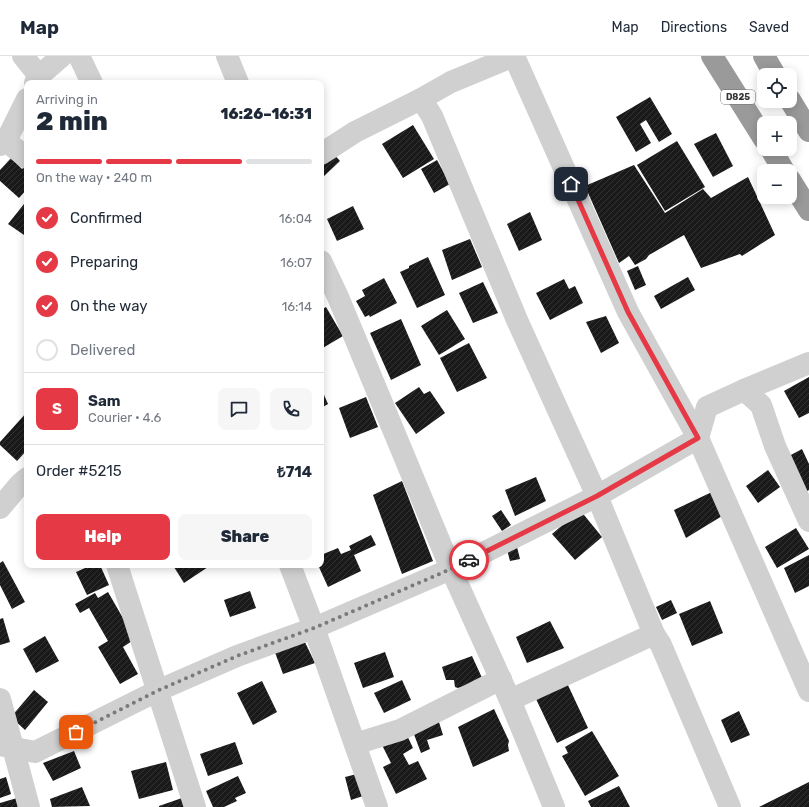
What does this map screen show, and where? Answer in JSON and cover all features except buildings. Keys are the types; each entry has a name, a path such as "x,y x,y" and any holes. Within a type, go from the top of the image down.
{"highway":[{"name":"D825","path":"712,56 757,128"},
{"path":"764,56 771,68"},
{"path":"795,108 809,131"},
{"path":"797,191 809,210"}],"street":[{"path":"22,56 37,79 62,56"},
{"path":"79,56 91,80"},
{"path":"227,56 237,80"},
{"path":"324,152 355,132 421,99 451,82 514,56 628,312 698,438 809,691"},
{"path":"421,99 432,116 516,320 597,496 654,634 661,645 730,807"},
{"path":"24,104 3,143 24,156"},
{"path":"324,267 338,297 451,569 510,700 554,807"},
{"path":"7,747 35,752 157,691 237,656 314,628 451,569 597,496 698,438 708,407 744,390 809,363"},
{"path":"744,390 761,405 775,446 809,521"},
{"path":"0,508 24,481"},
{"path":"118,568 195,807"},
{"path":"291,568 314,628 377,807"},
{"path":"510,700 654,634"},
{"path":"355,744 400,730 500,679"},
{"path":"0,699 7,747 29,807"}],"way so far":[{"path":"76,732 157,691 237,656 314,628 469,560"}],"route":[{"path":"469,560 597,496 698,438 628,312 571,184"}]}
